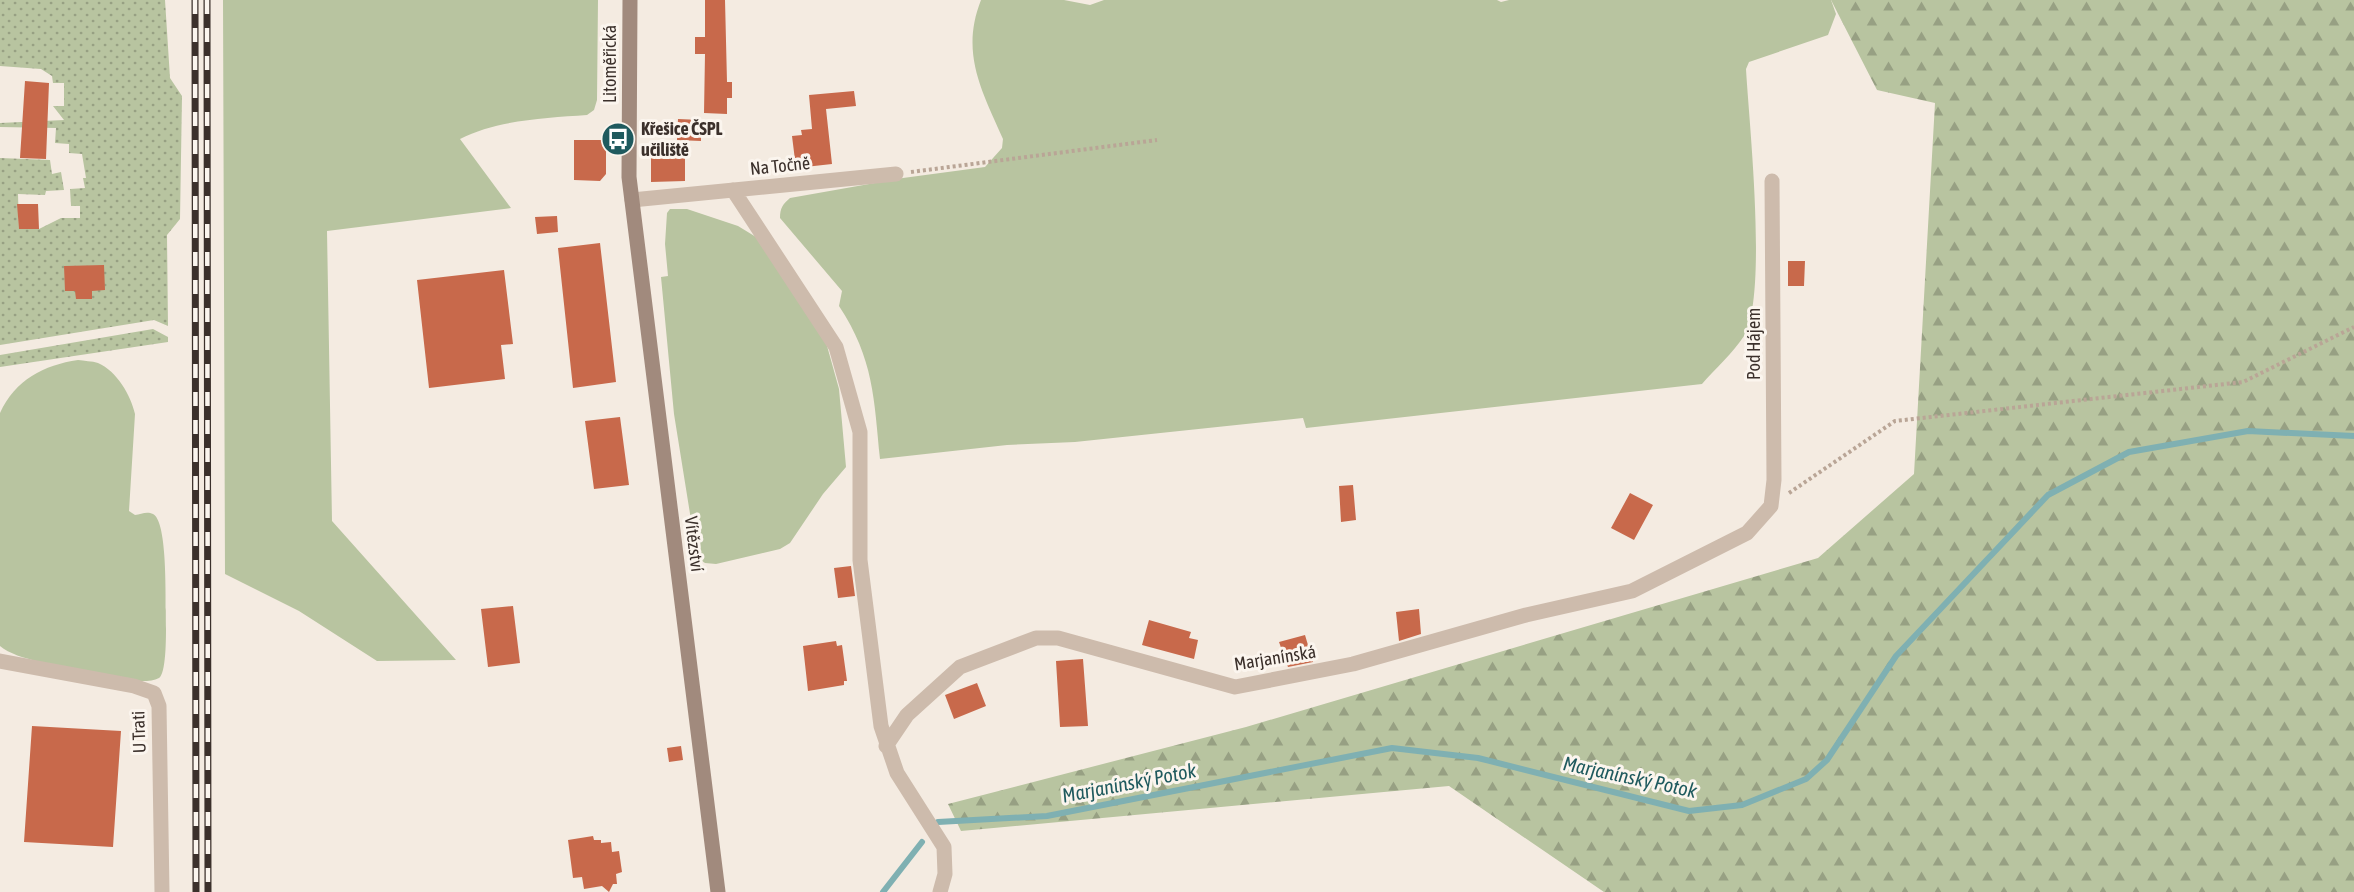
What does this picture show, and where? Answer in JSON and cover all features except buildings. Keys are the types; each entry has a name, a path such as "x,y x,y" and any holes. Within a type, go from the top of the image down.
{"main road":[{"name":"Litoměřická","path":"630,0 629,177 632,200"},
{"name":"Vítězství","path":"632,200 718,892"}],"street":[{"name":"Na Točně","path":"632,200 896,174"},
{"name":"Pod Hájem","path":"1771,506 1774,480 1772,182"},
{"path":"733,190 836,347 860,432 860,560 886,746 897,772 944,847 945,874 940,892"},
{"name":"Marjanínská","path":"886,746 907,715 960,667 1036,638 1058,638 1235,687 1353,664 1526,615 1632,591 1747,532 1771,506"},
{"name":"U Trati","path":"0,661 134,686 154,693 159,706 162,892"}],"path":[{"path":"896,174 1157,140"},
{"path":"1771,506 1895,421 2243,382 2354,327"}],"green space":[{"path":"0,0 165,0 170,78 182,96 180,219 167,235 168,326 154,320 0,345 0,158 50,160 52,174 61,172 64,190 46,191 45,195 18,194 19,229 39,229 61,218 80,218 80,206 71,206 70,189 85,188 83,178 86,178 82,154 69,153 69,144 55,143 56,128 0,127 0,123 64,120 53,106 64,106 64,83 53,83 52,76 41,69 0,66"},
{"path":"223,0 598,0 597,100 594,110 587,115 505,124 460,139 511,208 327,231 332,521 456,660 377,661 299,611 225,574"},
{"path":"981,0 1064,0 1090,5 1104,0 1497,0 1501,2 1509,0 1831,0 1836,14 1828,35 1749,62 1746,69 1756,248 1751,315 1740,342 1702,384 1306,428 1303,418 1075,442 1007,445 880,459 874,398 866,362 851,325 839,306 842,291 780,218 781,212 784,204 790,198 903,178 985,167 1002,148 1003,139 981,88 973,55 975,19"},
{"path":"1831,0 2354,0 2354,892 1604,892 1449,786 961,831 948,804 1246,727 1818,558 1914,474 1935,103 1877,90"},
{"path":"670,209 687,209 738,226 756,237 824,335 839,389 846,467 823,494 790,543 780,549 716,564 705,563 699,559 696,551 674,414 661,277 668,276 665,244 667,213"},
{"path":"153,329 168,337 168,342 0,367 0,355"},
{"path":"78,360 98,363 111,372 127,392 135,414 129,511 135,515 153,514 158,520 164,549 166,634 164,663 159,678 151,680 121,679 40,662 17,655 0,646 0,413 6,401 22,383 32,376 42,370"}],"waterway":[{"name":"Marjanínský Potok","path":"938,822 1047,816 1392,748 1478,758 1689,811 1742,805 1806,779 1827,760 1896,656 2048,495 2129,452 2248,431 2354,436"},
{"name":"Marjanínský Potok","path":"883,892 922,842"}],"railway":[{"path":"195,0 196,892"},
{"path":"207,0 208,892"}],"place":[{"name":"Křešice ČSPL učiliště","path":"618,139"}]}
